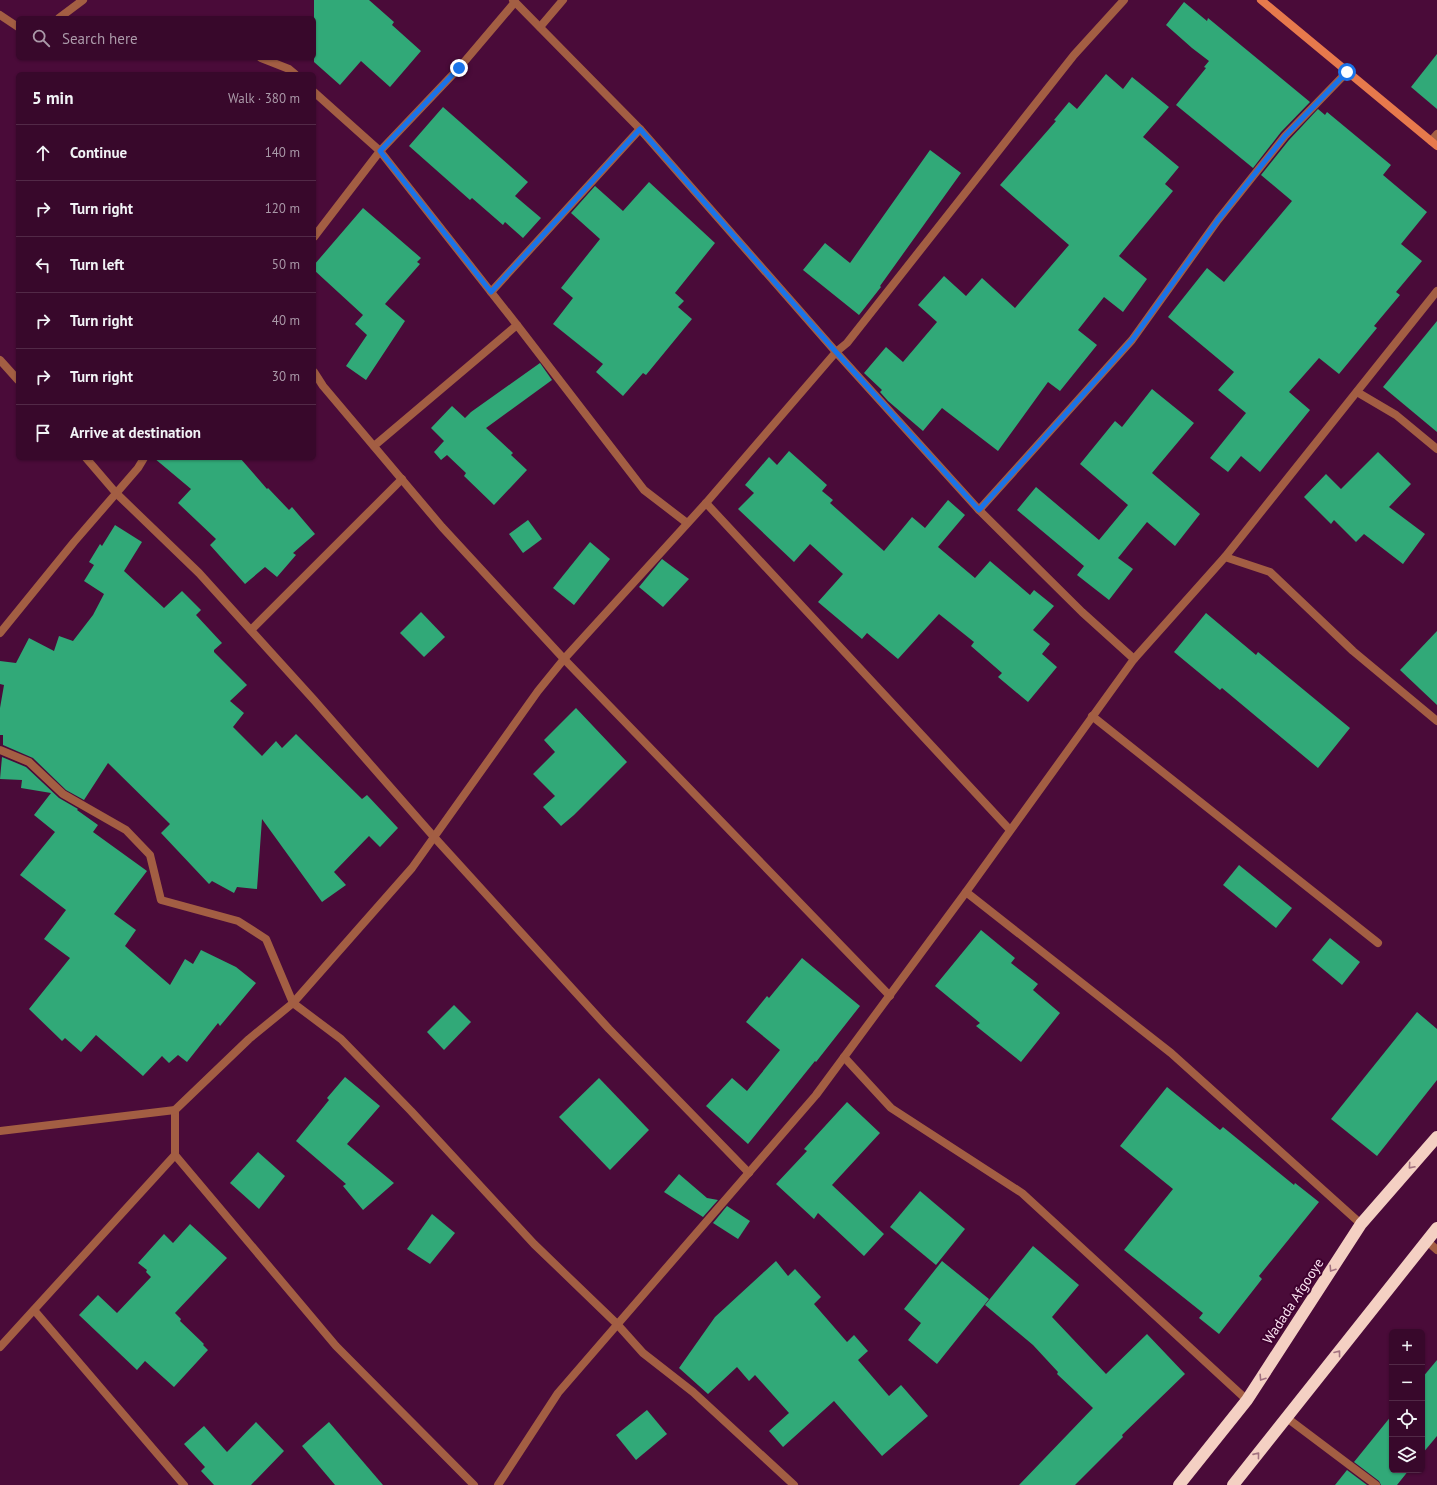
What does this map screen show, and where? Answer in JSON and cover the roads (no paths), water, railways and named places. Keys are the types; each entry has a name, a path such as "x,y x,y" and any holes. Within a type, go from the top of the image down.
{"highway":[{"name":"Wadada Afgooye","path":"1180,1485 1248,1400 1361,1224 1437,1137"},
{"path":"1233,1485 1437,1228"}],"street":[{"path":"62,16 83,0"},
{"path":"540,27 563,0"},
{"path":"0,1131 175,1110 249,1039 293,1004 412,868 538,692 564,659 706,503 836,352 847,343 1074,55 1124,0"},
{"path":"316,234 380,151 459,68 514,1 640,129 836,352 979,510 1082,612 1134,659"},
{"path":"1265,1 1347,72 1434,143 1437,134"},
{"path":"0,15 16,26"},
{"path":"266,60 289,69 293,72"},
{"path":"979,510 1132,340 1218,220 1285,136 1347,72"},
{"path":"316,94 380,151 644,490 687,523"},
{"path":"491,292 640,129"},
{"path":"498,1485 558,1393 816,1095 966,892 1134,659 1225,557 1437,291"},
{"path":"374,446 517,325"},
{"path":"0,360 16,378"},
{"path":"316,375 323,386 442,527 564,659 890,996"},
{"path":"1357,392 1396,415 1437,449"},
{"path":"88,460 116,493 199,573 314,700 434,837 609,1029 749,1173"},
{"path":"0,633 138,468 143,460"},
{"path":"251,630 402,479"},
{"path":"706,503 1010,830"},
{"path":"1225,557 1270,572 1353,651 1437,721"},
{"path":"1092,716 1378,943"},
{"path":"0,750 29,762 63,794 126,830 150,855 161,900 238,921 266,939 293,1004 340,1039 411,1111 534,1244 618,1324 644,1353 693,1392 794,1485"},
{"path":"966,892 1171,1053 1361,1224"},
{"path":"844,1057 891,1108 1022,1193 1248,1400"},
{"path":"175,1110 175,1155 336,1346 474,1485"},
{"path":"0,1347 175,1155"},
{"path":"1427,1241 1437,1250"},
{"path":"34,1310 184,1485"},
{"path":"1287,1418 1376,1485"}]}
